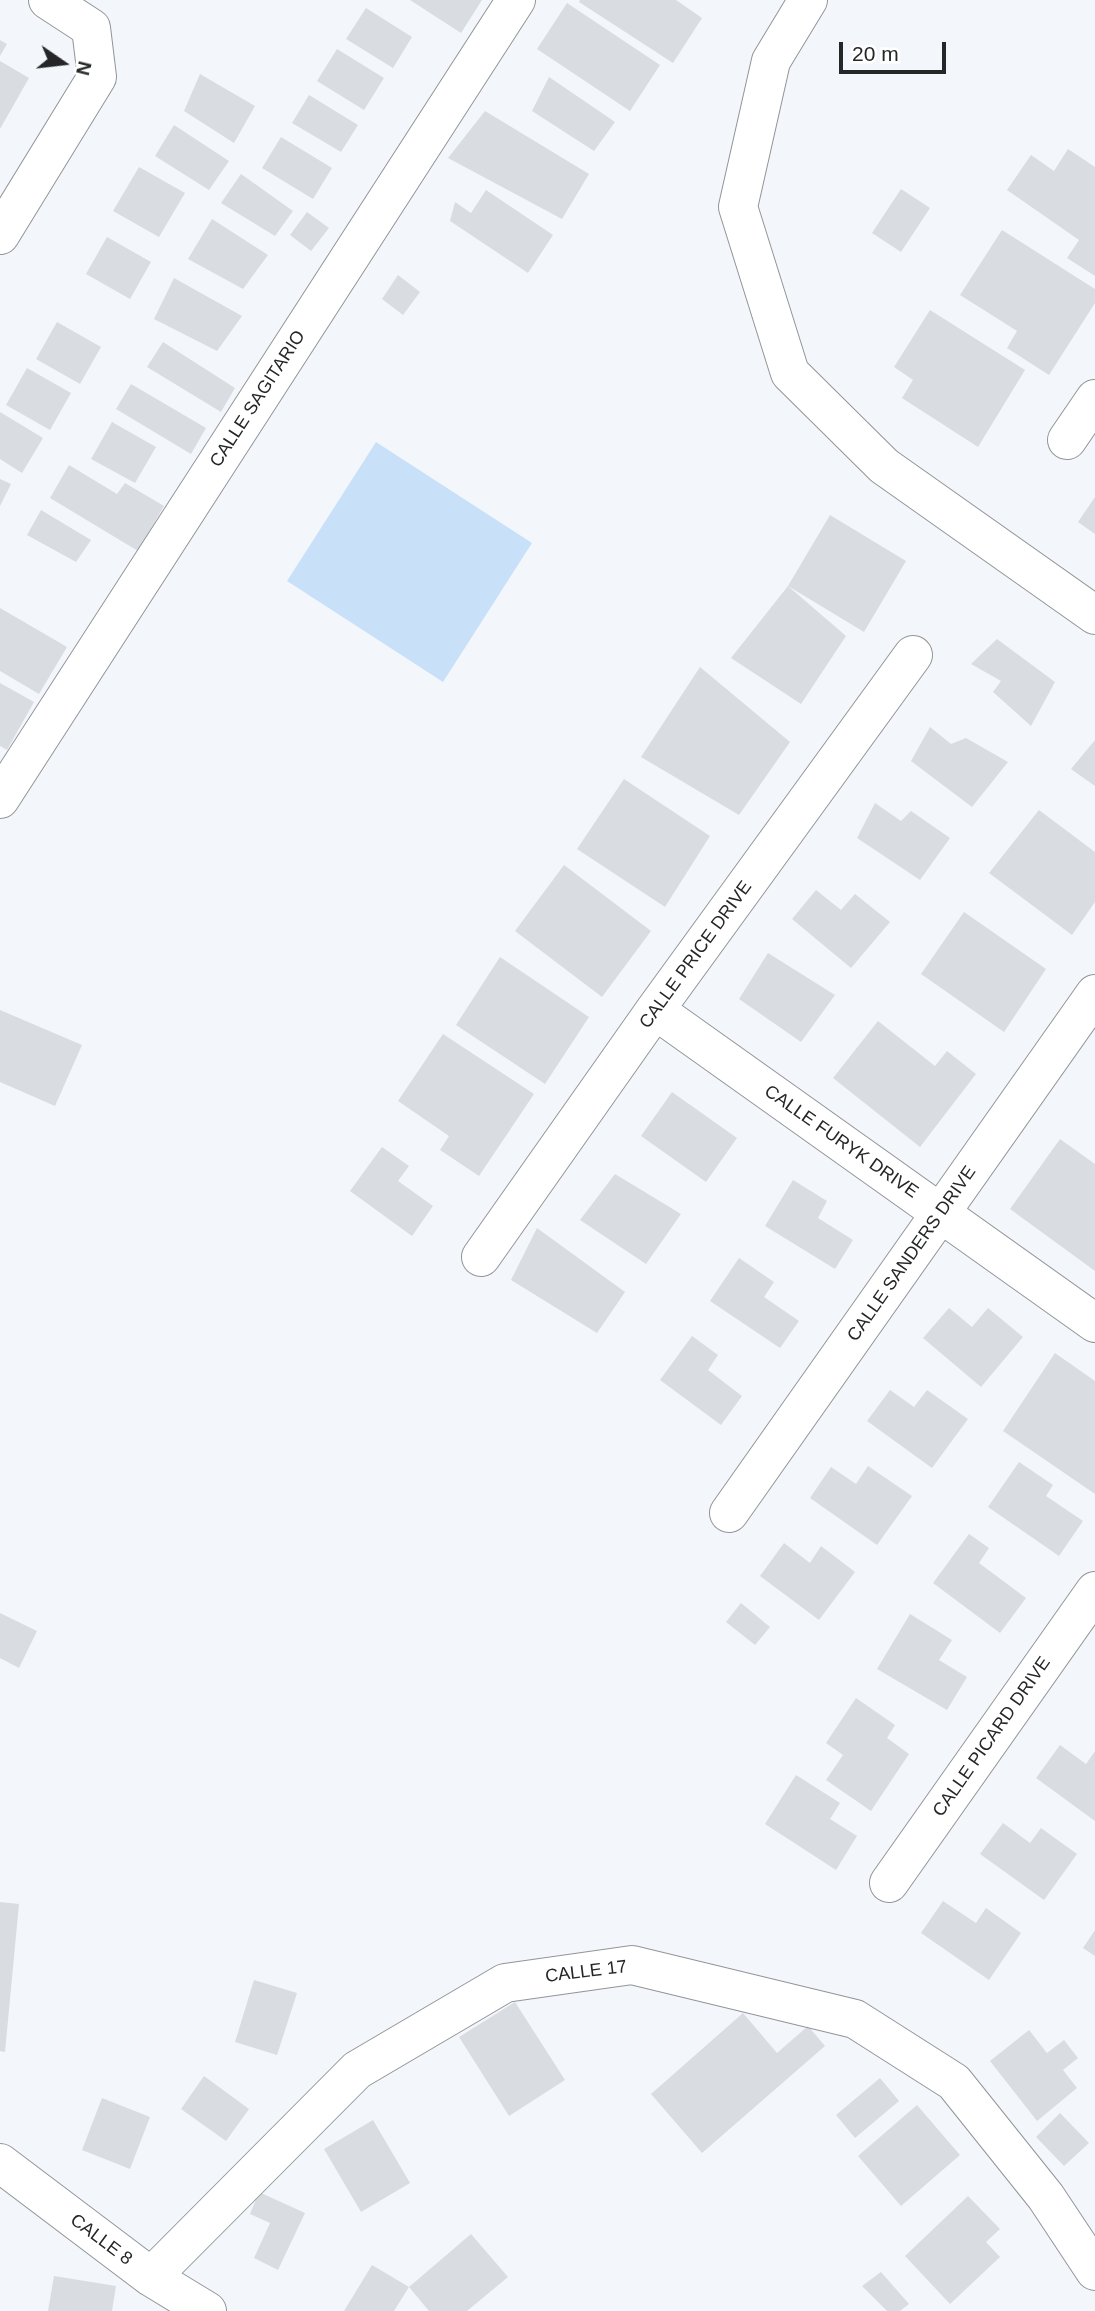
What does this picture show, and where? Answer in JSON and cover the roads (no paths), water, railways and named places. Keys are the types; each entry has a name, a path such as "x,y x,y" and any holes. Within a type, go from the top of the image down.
{"street":[{"path":"0,235 97,77 91,27 48,0"},
{"name":"CALLE SAGITARIO","path":"0,799 516,0"},
{"path":"808,0 771,61 738,207 790,373 884,466 1095,615"},
{"path":"1067,440 1095,399"},
{"name":"CALLE PRICE DRIVE","path":"481,1257 655,1010 913,655"},
{"name":"CALLE SANDERS DRIVE","path":"729,1513 1095,994"},
{"name":"CALLE FURYK DRIVE","path":"655,1010 1095,1323"},
{"name":"CALLE PICARD DRIVE","path":"889,1883 1095,1591"},
{"name":"CALLE 17","path":"151,2277 358,2070 505,1983 632,1965 855,2019 954,2082 1046,2197 1095,2271"},
{"name":"CALLE 8","path":"0,2163 151,2277 207,2311"}]}
